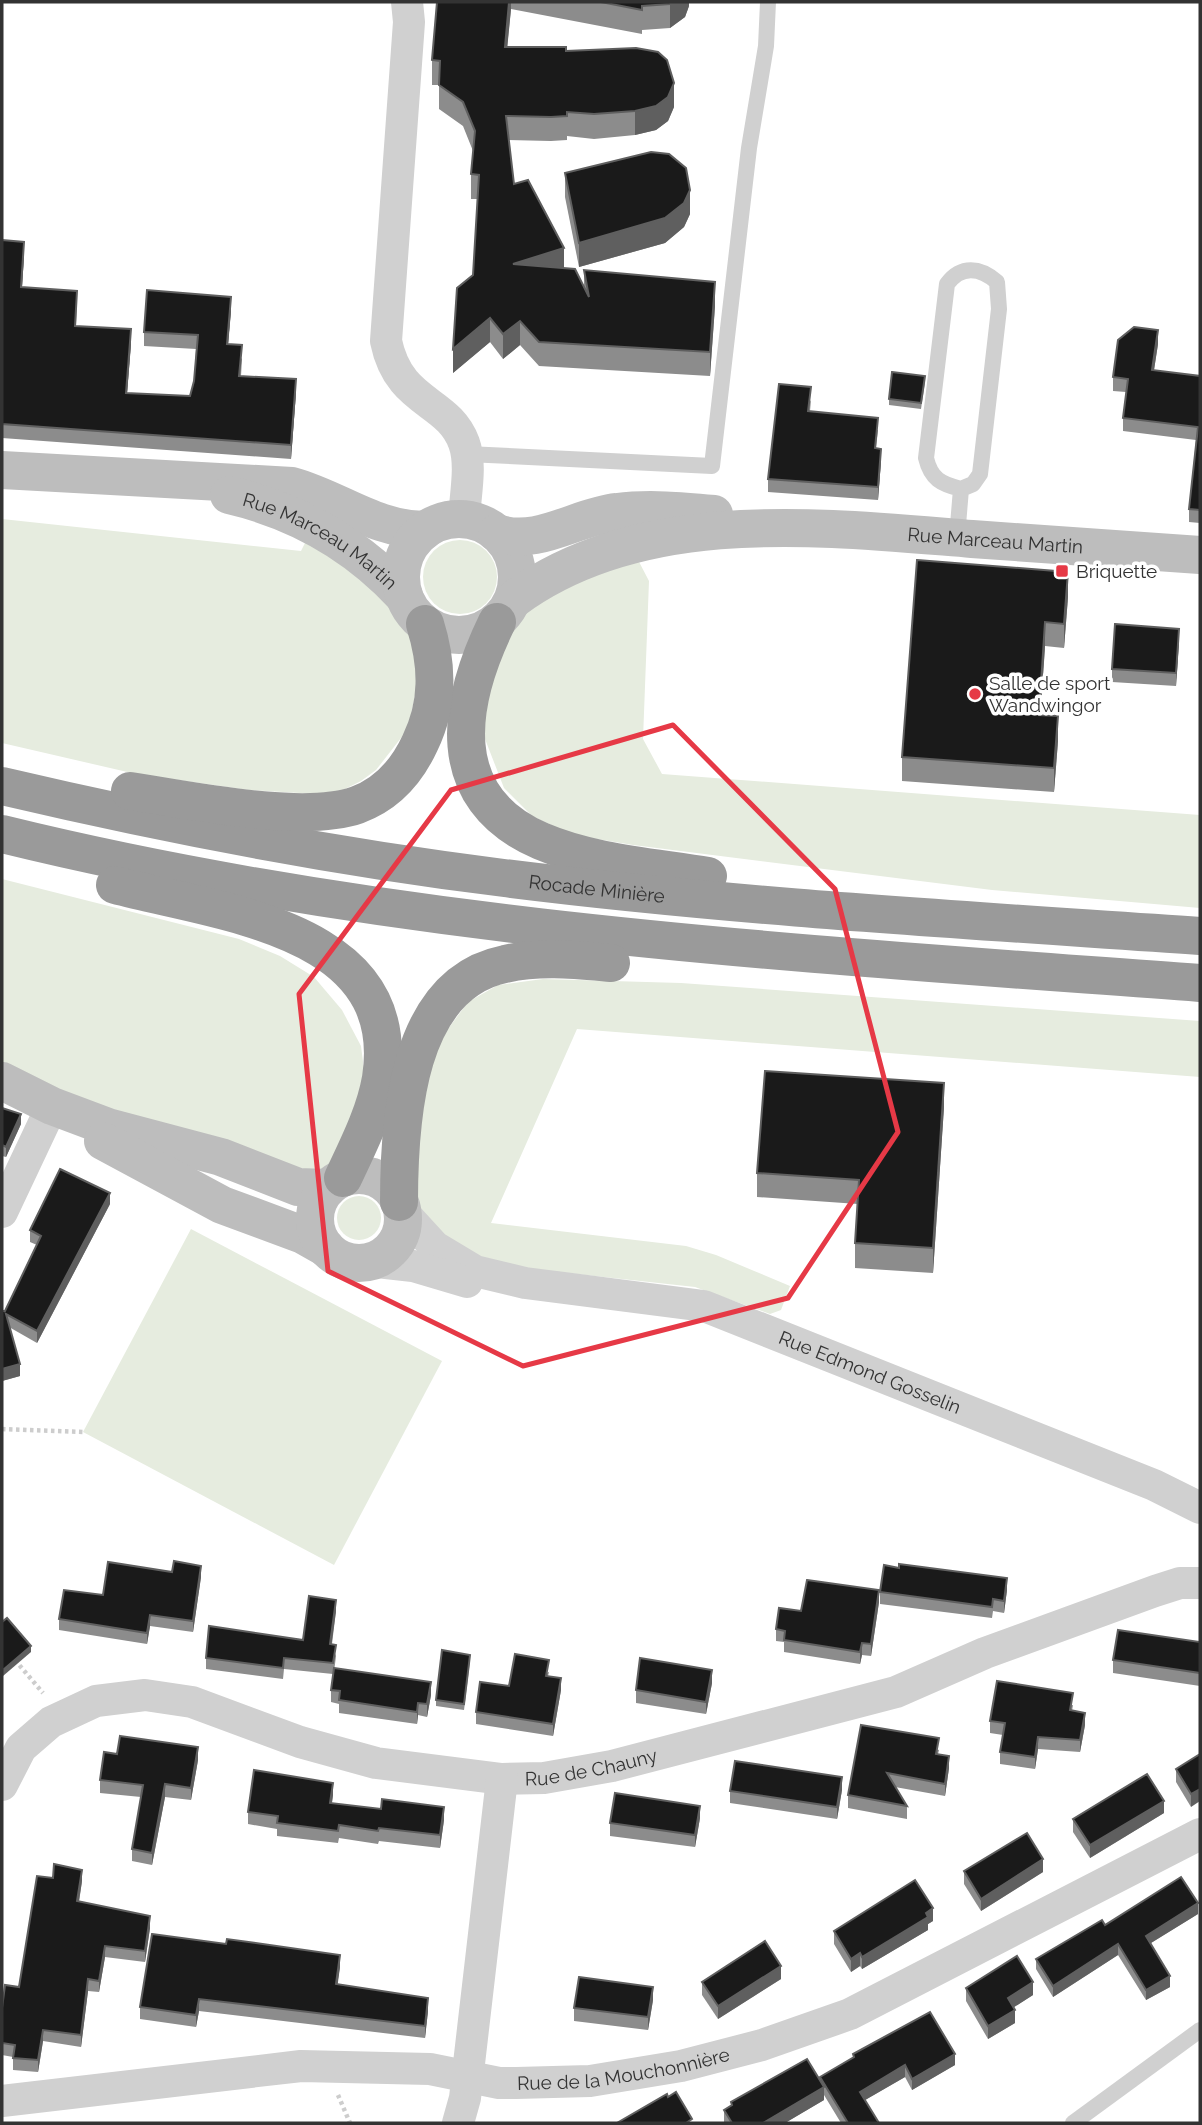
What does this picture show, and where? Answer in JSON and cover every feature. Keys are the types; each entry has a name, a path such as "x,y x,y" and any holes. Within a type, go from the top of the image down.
{"highway":[{"path":"2,774 44,777 177,798 282,810 331,810 360,804 397,779 425,733 434,701 436,670 414,610"},
{"path":"505,611 469,695 464,724 467,755 488,800 511,824 527,835 584,854 646,866 1009,922"},
{"name":"Rocade Minière","path":"2,786 224,834 444,870 672,896 1200,936"},
{"path":"2,834 248,887 450,919 705,946 1200,983"},
{"path":"2,855 272,926 310,940 336,958 371,1001 382,1045 381,1077 371,1115 335,1183"},
{"path":"400,1206 401,1152 408,1080 414,1057 433,1017 450,994 466,979 481,971 504,964 558,959 835,979 1012,969"}],"street":[{"path":"407,2 409,22 386,341 401,381 456,428 467,454 481,526 509,547 516,564 517,582 505,611"},
{"name":"Rue Marceau Martin","path":"2,470 292,486 323,497 376,522 400,529 425,530"},
{"name":"Rue Marceau Martin","path":"148,480 237,497 310,524 362,555 414,610 440,632 457,635 482,631 565,567 637,543 705,532 834,529 1200,555"},
{"name":"Rue Marceau Martin","path":"414,610 401,578 404,559 412,543 425,530 439,522 481,526 512,537 535,536 587,517 636,511 760,517 834,529"},
{"path":"2,1081 52,1106 120,1131 221,1157 298,1187 335,1183 363,1175 376,1179 387,1185 400,1206 402,1224 395,1243 386,1253 368,1261 342,1259 303,1235 239,1212 187,1188 106,1143 52,1106"},
{"path":"2,1212 52,1106"},
{"path":"326,1248 316,1228 315,1214 319,1200 335,1183"},
{"name":"Rue Edmond Gosselin","path":"400,1206 423,1237 446,1256 475,1270 525,1283 704,1306 1154,1485 1200,1508"},
{"name":"Rue Edmond Gosselin","path":"368,1261 413,1266 476,1283 525,1283"},
{"name":"Rue de Chauny","path":"2,1785 21,1748 62,1716 96,1701 125,1696 161,1696 209,1707 300,1742 363,1760 419,1771 502,1779 544,1778 612,1766 822,1713 915,1685 985,1653 1155,1591 1180,1584 1200,1583"},
{"path":"458,2123 463,2107 502,1779"},
{"name":"Rue de la Mouchonnière","path":"2,2101 301,2066 410,2068 499,2083 614,2078 722,2056 800,2033 850,2014 1200,1834"}],"lane":[{"path":"467,454 712,466 749,148 766,46 768,2"},
{"path":"965,270 986,273 997,282 999,309 980,474 973,484 961,489 942,484 930,472 926,458 947,284 955,274 965,270"},
{"path":"957,537 961,489"},
{"path":"1073,2123 1200,2030"}],"path":[{"path":"2,1429 83,1432"},
{"path":"10,1655 62,1716"}],"highlighted area":[{"path":"673,725 835,889 898,1132 788,1298 523,1366 328,1271 299,994 451,790"}],"shaded area":[{"path":"2,519 301,551 309,535 353,557 412,637 421,666 408,729 376,770 361,781 343,790 316,794 249,790 136,774 2,743"},
{"path":"460,540 474,543 486,551 494,563 497,577 494,591 486,603 474,611 460,614 446,611 434,603 426,591 423,577 426,563 434,551 446,543"},
{"path":"636,556 649,581 643,739 662,774 1200,815 1200,908 992,890 633,845 573,835 532,816 504,788 485,739 483,710 498,646 526,610 563,579"},
{"path":"2,879 239,939 280,956 314,977 342,1010 361,1046 366,1085 331,1163 316,1172 136,1126 2,1062"},
{"path":"543,979 681,983 1200,1021 1200,1077 577,1029 491,1223 686,1246 716,1255 790,1286 781,1310 770,1314 695,1287 476,1263 432,1230 419,1205 413,1181 422,1084 445,1033 468,1002 498,985"},
{"path":"359,1196 368,1197 375,1202 380,1209 380,1227 375,1234 368,1239 359,1240 350,1239 343,1234 338,1227 337,1218 338,1209 343,1202 350,1197"},
{"path":"191,1229 442,1361 334,1565 83,1432"}],"building":[{"path":"437,2 509,2 505,47 566,47 566,51 636,48 658,52 667,60 674,83 668,97 656,106 635,111 594,114 567,112 567,116 506,116 514,184 528,180 564,248 513,264 575,269 589,297 584,270 715,282 710,352 539,342 520,321 503,334 490,318 453,349 457,288 473,275 479,175 471,174 475,131 463,102 439,85 440,61 432,60"},
{"path":"601,2 672,2 642,6 642,10"},
{"path":"651,152 669,154 686,168 690,190 684,203 665,218 579,243 565,173"},
{"path":"2,240 24,242 21,287 77,291 75,326 131,329 126,393 190,396 194,381 198,335 144,332 147,290 231,297 227,344 242,345 239,376 296,379 291,445 2,424"},
{"path":"1134,327 1158,330 1152,370 1200,376 1200,510 1189,509 1198,427 1123,418 1128,379 1113,377 1118,340"},
{"path":"892,372 925,376 921,403 889,399"},
{"path":"779,384 811,387 808,411 878,418 875,448 881,449 878,487 768,479"},
{"name":"Salle de sport Wandwingor","path":"917,560 1068,572 1064,624 1045,622 1039,715 1058,716 1054,768 902,757"},
{"path":"1115,624 1179,629 1176,673 1112,669"},
{"path":"765,1071 944,1083 933,1248 855,1243 859,1180 757,1173"},
{"path":"2,1108 21,1114 6,1147 2,1145"},
{"path":"60,1169 110,1193 37,1331 6,1314 20,1364 2,1369 2,1311 5,1311 41,1236 30,1230"},
{"path":"174,1561 201,1566 193,1621 150,1615 147,1633 59,1619 64,1590 103,1595 108,1562 172,1572"},
{"path":"899,1564 1007,1578 1004,1601 993,1599 992,1607 880,1592 884,1565 899,1568"},
{"path":"807,1580 879,1590 871,1644 862,1643 860,1652 784,1640 785,1631 776,1629 779,1608 801,1611"},
{"path":"309,1596 336,1600 330,1644 336,1645 333,1663 284,1658 283,1668 206,1658 209,1626 303,1640"},
{"path":"7,1618 31,1646 3,1670 2,1622"},
{"path":"1118,1630 1200,1642 1200,1673 1113,1660"},
{"path":"442,1650 470,1655 464,1704 436,1700"},
{"path":"515,1654 549,1660 546,1676 561,1678 553,1724 476,1712 480,1682 509,1686"},
{"path":"640,1658 712,1670 706,1702 636,1690"},
{"path":"334,1668 431,1682 427,1704 418,1703 417,1712 339,1700 340,1691 331,1690"},
{"path":"997,1681 1073,1693 1070,1710 1085,1713 1080,1740 1038,1737 1035,1757 1000,1752 1005,1723 990,1721"},
{"path":"861,1725 939,1738 936,1754 949,1756 945,1784 887,1773 907,1806 848,1795"},
{"path":"120,1736 198,1747 191,1788 165,1784 152,1853 132,1849 143,1785 100,1780 104,1752 117,1754"},
{"path":"1200,1754 1200,1789 1191,1794 1176,1769"},
{"path":"735,1761 842,1777 837,1807 730,1791"},
{"path":"254,1770 333,1783 330,1803 381,1809 382,1799 444,1807 440,1835 379,1828 378,1831 339,1825 338,1831 277,1823 278,1816 248,1812"},
{"path":"1147,1774 1164,1801 1090,1845 1073,1819"},
{"path":"615,1793 700,1806 695,1835 610,1823"},
{"path":"1027,1833 1043,1859 981,1899 964,1871"},
{"path":"54,1864 82,1870 77,1901 150,1916 145,1951 105,1946 99,1981 88,1979 81,2035 43,2030 38,2060 13,2058 15,2045 2,2043 5,1985 19,1987 37,1876 53,1878"},
{"path":"1181,1877 1198,1903 1146,1936 1170,1976 1146,1990 1118,1944 1053,1986 1036,1959 1102,1920 1105,1925"},
{"path":"915,1880 933,1908 926,1913 928,1917 862,1957 860,1953 851,1959 834,1931"},
{"path":"152,1934 226,1944 227,1939 340,1955 336,1984 428,1998 425,2026 199,1999 196,2015 140,2007"},
{"path":"765,1941 781,1966 718,2006 702,1982"},
{"path":"1017,1956 1033,1982 1008,1998 1015,2010 988,2026 966,1988"},
{"path":"579,1977 653,1987 648,2017 574,2008"},
{"path":"930,2012 955,2054 912,2079 905,2065 860,2092 879,2123 848,2123 820,2077 854,2057 853,2054"},
{"path":"807,2059 824,2087 763,2123 732,2123 724,2110 732,2105 731,2102"},
{"path":"676,2092 692,2119 686,2123 617,2123 667,2094 668,2097"}],"place":[{"name":"Briquette","path":"1062,571"},
{"name":"Salle de sport Wandwingor","path":"975,694"}]}
